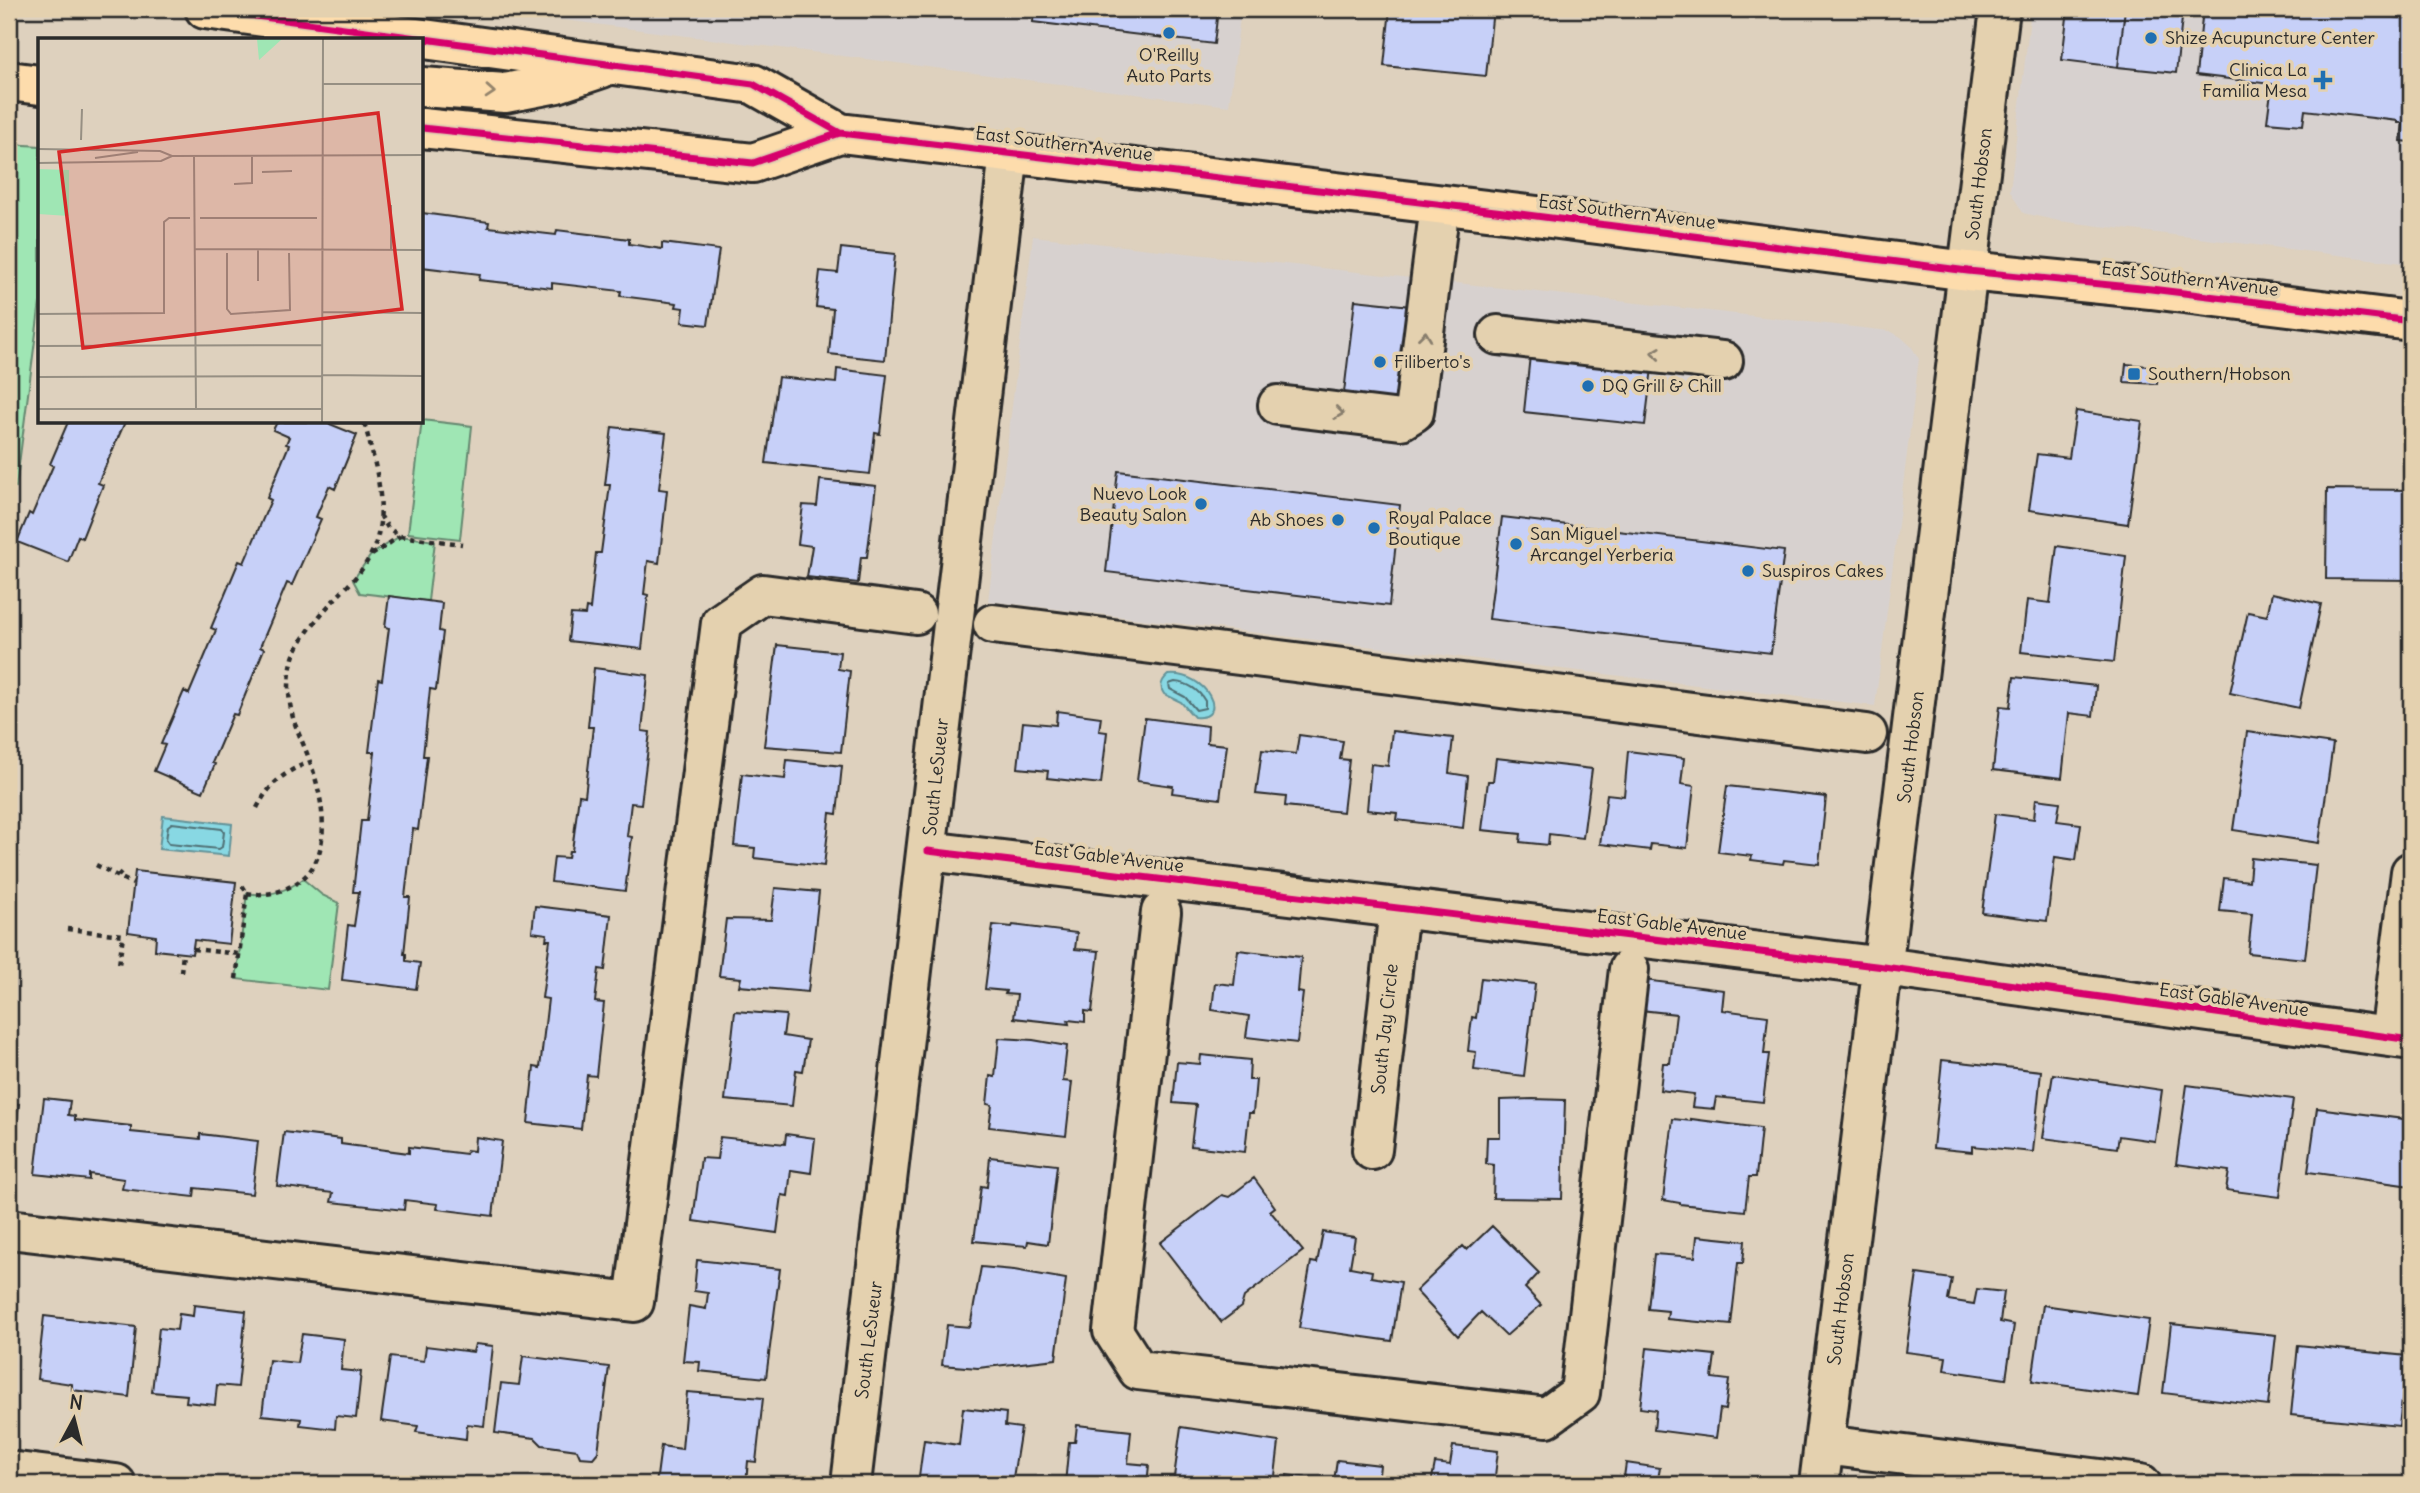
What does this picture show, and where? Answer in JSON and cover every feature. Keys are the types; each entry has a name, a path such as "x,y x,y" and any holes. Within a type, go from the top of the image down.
{"main road":[{"name":"East Southern Avenue","path":"205,9 421,38"},
{"name":"East Southern Avenue","path":"424,38 753,83 840,133 1968,271 2151,289 2411,321"},
{"path":"424,87 505,93 557,83 614,64"},
{"path":"9,82 38,85"},
{"name":"East Southern Avenue","path":"424,128 753,163 840,133"}],"street":[{"name":"South Hobson","path":"1819,1484 2000,9"},
{"name":"South LeSueur","path":"851,1484 1009,153"},
{"path":"1278,405 1401,420 1414,412 1440,205"},
{"path":"1498,335 1723,361"},
{"path":"9,1229 634,1302 721,623 763,594 916,614"},
{"path":"993,624 1867,734"},
{"name":"East Gable Avenue","path":"928,851 1884,967 2401,1039"},
{"path":"2401,1039 2411,872"},
{"name":"South Jay Circle","path":"1372,1150 1399,908"},
{"path":"1161,912 1113,1331 1138,1370 1547,1417 1580,1393 1629,968"},
{"path":"1824,1444 2141,1484"},
{"path":"9,1471 116,1484"}],"path":[{"path":"247,893 264,894 290,887 303,879 322,842 319,799 310,762 292,714 289,684 292,659 305,635 371,555 379,525 379,514 376,463 365,424"},
{"path":"379,514 388,528 400,536 462,544"},
{"path":"371,555 400,536"},
{"path":"257,808 263,794 280,776 310,762"},
{"path":"96,865 133,884"},
{"path":"118,877 124,869"},
{"path":"236,979 247,893 240,882"},
{"path":"67,929 123,935 119,965"},
{"path":"193,948 239,954"},
{"path":"181,972 183,954"}],"shaded area":[{"path":"479,9 1241,9 1229,106"},
{"path":"2031,9 2411,9 2411,264 2059,221 2023,213 2010,191"},
{"path":"1033,236 1890,331 1901,337 1919,359 1875,706 988,601"}],"green space":[{"path":"9,144 38,146 38,317 16,487 9,486"},
{"path":"424,420 472,426 460,539 408,533 422,424"},
{"path":"400,536 435,541 428,601 360,593 353,580 371,555"},
{"path":"303,879 322,895 339,903 328,990 236,979 247,893 276,892"}],"water":[{"path":"1168,675 1194,680 1210,696 1211,712 1205,716 1194,717 1181,702 1164,694 1162,684"},
{"path":"163,816 232,824 229,856 159,849"}],"building":[{"name":"O'Reilly Auto Parts","path":"1034,9 1218,9 1214,44 1033,22"},
{"path":"1390,9 1493,9 1486,76 1384,66"},
{"path":"2068,9 2125,9 2118,67 2062,60"},
{"name":"Shize Acupuncture Center","path":"2125,9 2183,9 2176,73 2118,67"},
{"name":"Clinica La Familia Mesa","path":"2203,9 2323,9 2411,19 2411,142 2401,141 2403,123 2398,121 2305,110 2303,125 2267,122 2272,84 2196,75"},
{"path":"424,213 489,222 488,227 556,235 557,230 629,239 629,244 662,249 662,243 719,250 708,325 682,322 684,308 676,307 677,303 620,296 621,291 552,283 552,288 479,280 480,274 424,267"},
{"path":"841,248 895,254 885,360 829,354 833,309 816,307 820,271 838,273"},
{"name":"Filiberto's","path":"1355,300 1410,306 1399,407 1343,401"},
{"name":"DQ Grill & Chill","path":"1531,346 1653,360 1645,425 1524,412"},
{"path":"2126,364 2158,367 2157,384 2124,382"},
{"path":"837,369 887,375 880,434 875,433 870,474 766,463 778,377 836,383"},
{"path":"2076,411 2142,421 2128,524 2029,510 2037,454 2069,458"},
{"path":"67,424 124,424 98,483 103,485 82,538 78,536 68,562 17,542 53,466 50,464"},
{"path":"276,424 330,424 357,435 335,489 329,486 316,517 321,519 292,585 287,583 260,647 264,649 237,715 233,714 212,763 215,764 203,792 154,771 165,745 161,744 184,691 189,694 216,630 211,628 239,561 244,563 271,500 267,498 289,445 286,444 289,437 273,430"},
{"path":"612,427 666,433 659,489 667,490 659,563 648,561 644,594 648,595 642,649 568,641 571,614 585,615 586,608 590,609 596,553 601,553 610,485 605,485"},
{"path":"1118,471 1400,505 1389,606 1106,572"},
{"path":"820,480 876,486 867,557 861,557 858,583 807,577 812,546 798,544 803,505 817,506"},
{"path":"2327,489 2411,490 2411,580 2326,579"},
{"path":"1502,517 1784,551 1771,653 1489,619"},
{"path":"2057,546 2126,556 2114,662 2021,652 2027,600 2050,603"},
{"path":"2272,593 2321,604 2299,708 2230,693 2248,612 2267,616"},
{"path":"389,596 442,603 439,631 443,632 436,690 430,689 423,756 427,756 418,830 413,829 405,897 410,897 404,954 406,961 420,963 416,989 342,980 348,925 354,926 359,892 353,892 361,821 367,821 375,752 369,752 378,679 382,680 389,628 385,627"},
{"path":"777,645 840,652 838,669 850,671 841,752 764,746"},
{"path":"594,668 648,675 642,731 650,732 641,804 631,803 627,836 632,837 625,891 551,882 554,857 568,858 569,851 572,851 579,795 585,796 593,727 588,727"},
{"path":"2014,677 2096,686 2093,716 2069,713 2062,778 1993,770 2000,706 2010,707"},
{"path":"1057,711 1101,717 1099,731 1107,732 1101,784 1047,778 1048,771 1018,768 1023,722 1056,725"},
{"path":"1145,718 1208,726 1207,743 1227,745 1220,799 1172,793 1173,786 1137,781"},
{"path":"1392,731 1453,738 1449,773 1468,776 1463,828 1396,820 1397,813 1367,810 1371,764 1388,766"},
{"path":"2247,732 2333,744 2319,843 2233,830"},
{"path":"1299,735 1343,741 1340,759 1349,760 1343,812 1285,806 1286,797 1256,794 1262,750 1296,754"},
{"path":"1628,751 1684,758 1681,784 1694,786 1687,848 1651,844 1650,850 1600,844 1607,794 1624,796"},
{"path":"1496,758 1592,769 1583,838 1549,834 1548,845 1520,842 1521,834 1482,830 1488,781 1493,781"},
{"path":"787,760 842,766 837,814 830,813 824,866 754,858 755,848 734,846 742,774 785,779"},
{"path":"1727,786 1826,797 1819,864 1784,860 1783,864 1751,860 1752,856 1718,852"},
{"path":"2036,799 2060,802 2057,821 2081,824 2076,860 2055,857 2047,921 1982,913 1995,814 2034,819"},
{"path":"2251,858 2316,865 2305,959 2248,953 2252,914 2220,911 2224,878 2249,881"},
{"path":"135,871 236,882 229,944 194,940 192,954 155,950 156,936 128,932"},
{"path":"775,888 819,892 808,992 739,986 741,978 719,976 726,919 771,920"},
{"path":"535,906 611,915 605,970 599,969 595,1002 604,1003 596,1076 587,1075 581,1129 528,1123 534,1067 540,1068 548,999 542,998 550,940 546,940 547,934 532,932"},
{"path":"993,925 1077,933 1075,949 1099,951 1092,1012 1085,1011 1085,1022 1068,1020 1069,1024 1014,1018 1017,995 985,989"},
{"path":"1238,950 1301,957 1298,992 1303,993 1297,1043 1246,1037 1249,1016 1212,1010 1215,983 1234,985"},
{"path":"1481,978 1535,984 1524,1076 1474,1070 1476,1052 1468,1051"},
{"path":"1644,980 1724,990 1722,1010 1768,1016 1764,1054 1769,1054 1763,1102 1716,1097 1714,1109 1692,1107 1694,1094 1660,1090 1663,1063 1670,1063 1676,1014 1641,1010"},
{"path":"735,1011 786,1015 783,1036 808,1040 803,1071 796,1070 792,1106 725,1100"},
{"path":"999,1038 1067,1046 1063,1081 1072,1082 1066,1136 989,1127 992,1105 987,1104 990,1076 995,1077"},
{"path":"1201,1055 1250,1060 1249,1080 1256,1080 1245,1152 1191,1146 1196,1105 1173,1103 1177,1062 1200,1064"},
{"path":"1942,1060 2041,1071 2033,1152 1972,1146 1972,1152 1933,1148"},
{"path":"2053,1074 2162,1090 2155,1141 2119,1136 2117,1148 2043,1138"},
{"path":"2187,1085 2293,1099 2280,1197 2226,1190 2229,1171 2176,1164"},
{"path":"44,1098 70,1101 68,1115 75,1116 75,1120 131,1126 131,1132 200,1139 200,1134 258,1141 252,1194 195,1188 194,1197 122,1189 124,1179 89,1174 89,1180 35,1174"},
{"path":"1500,1100 1565,1100 1562,1199 1493,1198 1494,1165 1486,1164 1487,1137 1500,1137"},
{"path":"9,1103 19,1104 12,1158 9,1157"},
{"path":"2317,1108 2411,1120 2411,1186 2308,1172"},
{"path":"1673,1119 1761,1128 1756,1177 1749,1177 1745,1211 1663,1200"},
{"path":"284,1132 341,1139 341,1144 409,1153 409,1147 466,1154 467,1150 474,1151 475,1137 502,1141 493,1216 437,1209 438,1204 405,1200 404,1210 331,1202 333,1193 277,1186"},
{"path":"786,1134 815,1138 811,1173 791,1170 788,1196 782,1195 777,1233 693,1221 701,1158 717,1159 720,1137 785,1144"},
{"path":"990,1157 1057,1165 1048,1244 1028,1241 1027,1246 974,1241 981,1186 987,1187"},
{"path":"1254,1178 1275,1207 1270,1211 1303,1251 1244,1297 1241,1307 1221,1322 1160,1243 1222,1195 1229,1197"},
{"path":"1492,1226 1539,1273 1525,1288 1541,1305 1506,1336 1481,1312 1458,1336 1416,1291 1463,1246 1467,1250"},
{"path":"1323,1232 1355,1237 1350,1267 1372,1271 1371,1277 1401,1282 1392,1341 1299,1328 1311,1262 1317,1263"},
{"path":"1697,1236 1745,1241 1743,1263 1738,1263 1731,1325 1667,1319 1668,1311 1648,1309 1654,1254 1695,1257"},
{"path":"697,1260 780,1269 766,1378 699,1371 700,1362 683,1361 689,1306 706,1309 708,1293 694,1291"},
{"path":"981,1267 1066,1279 1056,1359 978,1368 942,1365 947,1325 970,1327"},
{"path":"1917,1274 1952,1279 1948,1300 1974,1304 1977,1289 2004,1292 2000,1322 2014,1325 2006,1379 1944,1370 1946,1357 1906,1352"},
{"path":"194,1305 246,1311 238,1387 217,1385 215,1405 186,1402 187,1395 152,1392 159,1328 177,1330 179,1314 193,1316"},
{"path":"2043,1305 2149,1320 2138,1396 2032,1381"},
{"path":"44,1316 136,1327 129,1397 72,1390 72,1384 37,1379"},
{"path":"2171,1324 2276,1335 2268,1406 2163,1393"},
{"path":"9,1327 12,1327 9,1355"},
{"path":"302,1334 344,1339 341,1370 361,1372 356,1418 336,1416 335,1429 300,1425 301,1419 262,1415 269,1360 297,1363"},
{"path":"475,1344 493,1346 484,1426 467,1424 466,1439 416,1432 418,1426 381,1421 390,1357 424,1361 426,1346 473,1352"},
{"path":"2298,1345 2407,1356 2399,1426 2291,1415"},
{"path":"1647,1348 1715,1355 1712,1378 1729,1380 1725,1410 1720,1409 1716,1438 1654,1430 1656,1410 1640,1408"},
{"path":"523,1356 609,1367 598,1452 593,1458 580,1457 577,1450 542,1445 535,1438 495,1433 501,1383 519,1385"},
{"path":"687,1392 763,1398 756,1462 748,1461 746,1484 656,1484 661,1446 682,1449"},
{"path":"963,1408 1006,1413 1005,1426 1021,1428 1012,1484 918,1484 924,1440 959,1445"},
{"path":"1077,1425 1131,1431 1128,1463 1149,1465 1147,1484 1065,1484 1069,1442 1075,1442"},
{"path":"1181,1427 1279,1442 1274,1484 1173,1484"},
{"path":"1453,1446 1498,1451 1494,1484 1431,1484 1435,1463 1450,1465"},
{"path":"1337,1460 1380,1465 1378,1484 1286,1484 1287,1475 1334,1481"},
{"path":"1626,1463 1660,1468 1657,1484 1623,1484"}],"cycle path":[{"path":"205,9 417,38"},
{"path":"424,39 753,84 840,133 1512,213 1968,271 2151,289 2411,321"},
{"path":"424,128 753,163 840,133"},
{"path":"928,851 1884,967 2411,1040"}],"place":[{"name":"O'Reilly Auto Parts","path":"1169,33"},
{"name":"Shize Acupuncture Center","path":"2151,38"},
{"name":"Clinica La Familia Mesa","path":"2323,80"},
{"name":"Filiberto's","path":"1380,362"},
{"name":"Southern/Hobson","path":"2134,374"},
{"name":"DQ Grill & Chill","path":"1588,386"},
{"name":"Nuevo Look Beauty Salon","path":"1201,504"},
{"name":"Ab Shoes","path":"1338,520"},
{"name":"Royal Palace Boutique","path":"1374,528"},
{"name":"San Miguel Arcangel Yerberia","path":"1516,544"},
{"name":"Suspiros Cakes","path":"1748,571"}]}
